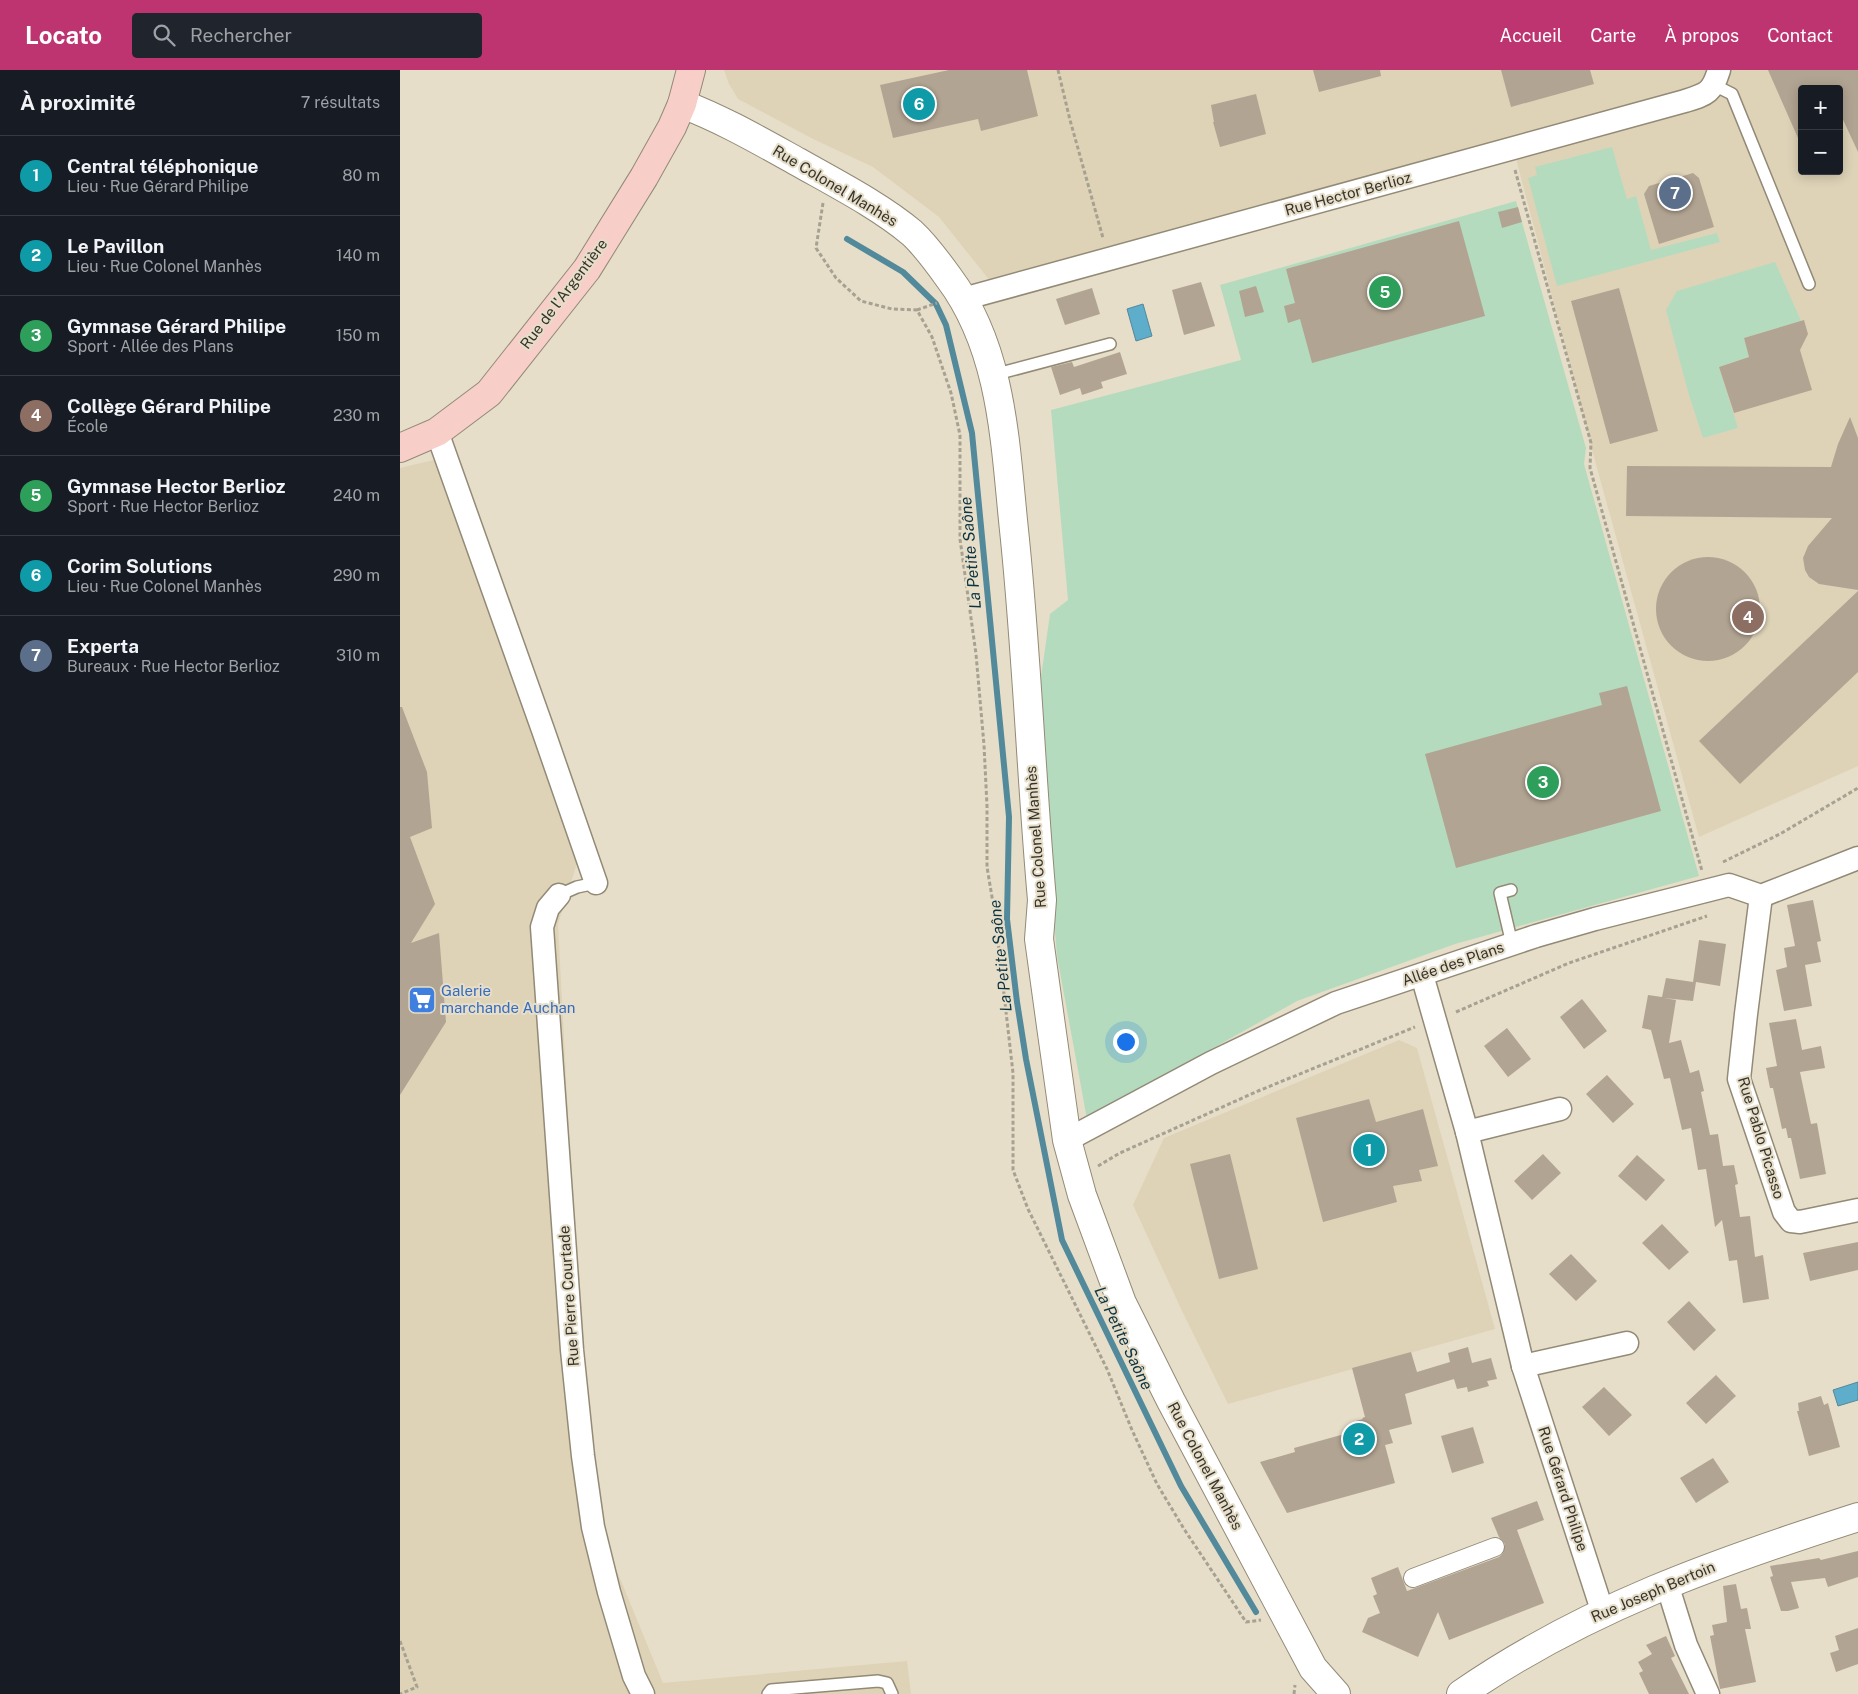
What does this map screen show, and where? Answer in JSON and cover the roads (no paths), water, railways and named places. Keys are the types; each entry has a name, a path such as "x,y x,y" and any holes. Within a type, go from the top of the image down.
{"main road":[{"name":"Rue de l'Argentière","path":"400,448 437,432 489,393 587,269 644,177 682,104 691,70"}],"street":[{"name":"Rue Hector Berlioz","path":"963,299 1685,101 1704,95 1716,78"},
{"name":"Rue Colonel Manhès","path":"682,104 731,126 870,204 913,234 949,277 973,319 993,375 1001,406 1019,583 1042,900 1039,939 1067,1140 1082,1195 1122,1303 1171,1401 1313,1668 1336,1694"},
{"path":"437,432 596,883"},
{"path":"1761,896 1858,858"},
{"name":"Allée des Plans","path":"1067,1140 1211,1064 1336,1003 1512,944 1595,919 1729,886 1761,896"},
{"name":"Rue Pierre Courtade","path":"559,895 548,908 542,927 572,1350 582,1456 592,1527 634,1676 643,1694"},
{"name":"Rue Pablo Picasso","path":"1761,896 1739,1079 1784,1212 1790,1221 1800,1222 1858,1210"},
{"name":"Rue Gérard Philipe","path":"1422,975 1467,1132 1523,1366 1603,1613"},
{"path":"1467,1132 1560,1109"},
{"path":"1523,1366 1627,1343"},
{"name":"Rue Joseph Bertoin","path":"1461,1694 1510,1662 1557,1636 1667,1584 1758,1549 1858,1517"},
{"path":"1413,1578 1495,1547"},
{"path":"1667,1584 1686,1645 1708,1694"}],"lane":[{"path":"1716,78 1732,94 1809,284"},
{"path":"993,375 1110,344"},
{"path":"559,895 577,887 596,883"},
{"path":"1511,890 1500,894 1512,944"},
{"path":"768,1694 771,1690 878,1681 887,1683 892,1694"}],"water":[{"path":"1143,304 1152,336 1136,341 1127,309"},
{"path":"1858,1382 1858,1400 1838,1406 1833,1390"}],"waterway":[{"name":"La Petite Saône","path":"847,239 903,272 936,304 946,325 972,433 1009,817 1007,919 1026,1059 1062,1240 1181,1486 1256,1612"}],"place":[{"name":"Corim Solutions","path":"919,104"},
{"name":"Experta","path":"1675,193"},
{"name":"Gymnase Hector Berlioz","path":"1385,292"},
{"name":"Collège Gérard Philipe","path":"1748,617"},
{"name":"Gymnase Gérard Philipe","path":"1543,782"},
{"name":"Galerie marchande Auchan","path":"422,1000"},
{"name":"Central téléphonique","path":"1369,1150"},
{"name":"Le Pavillon","path":"1359,1439"}]}
